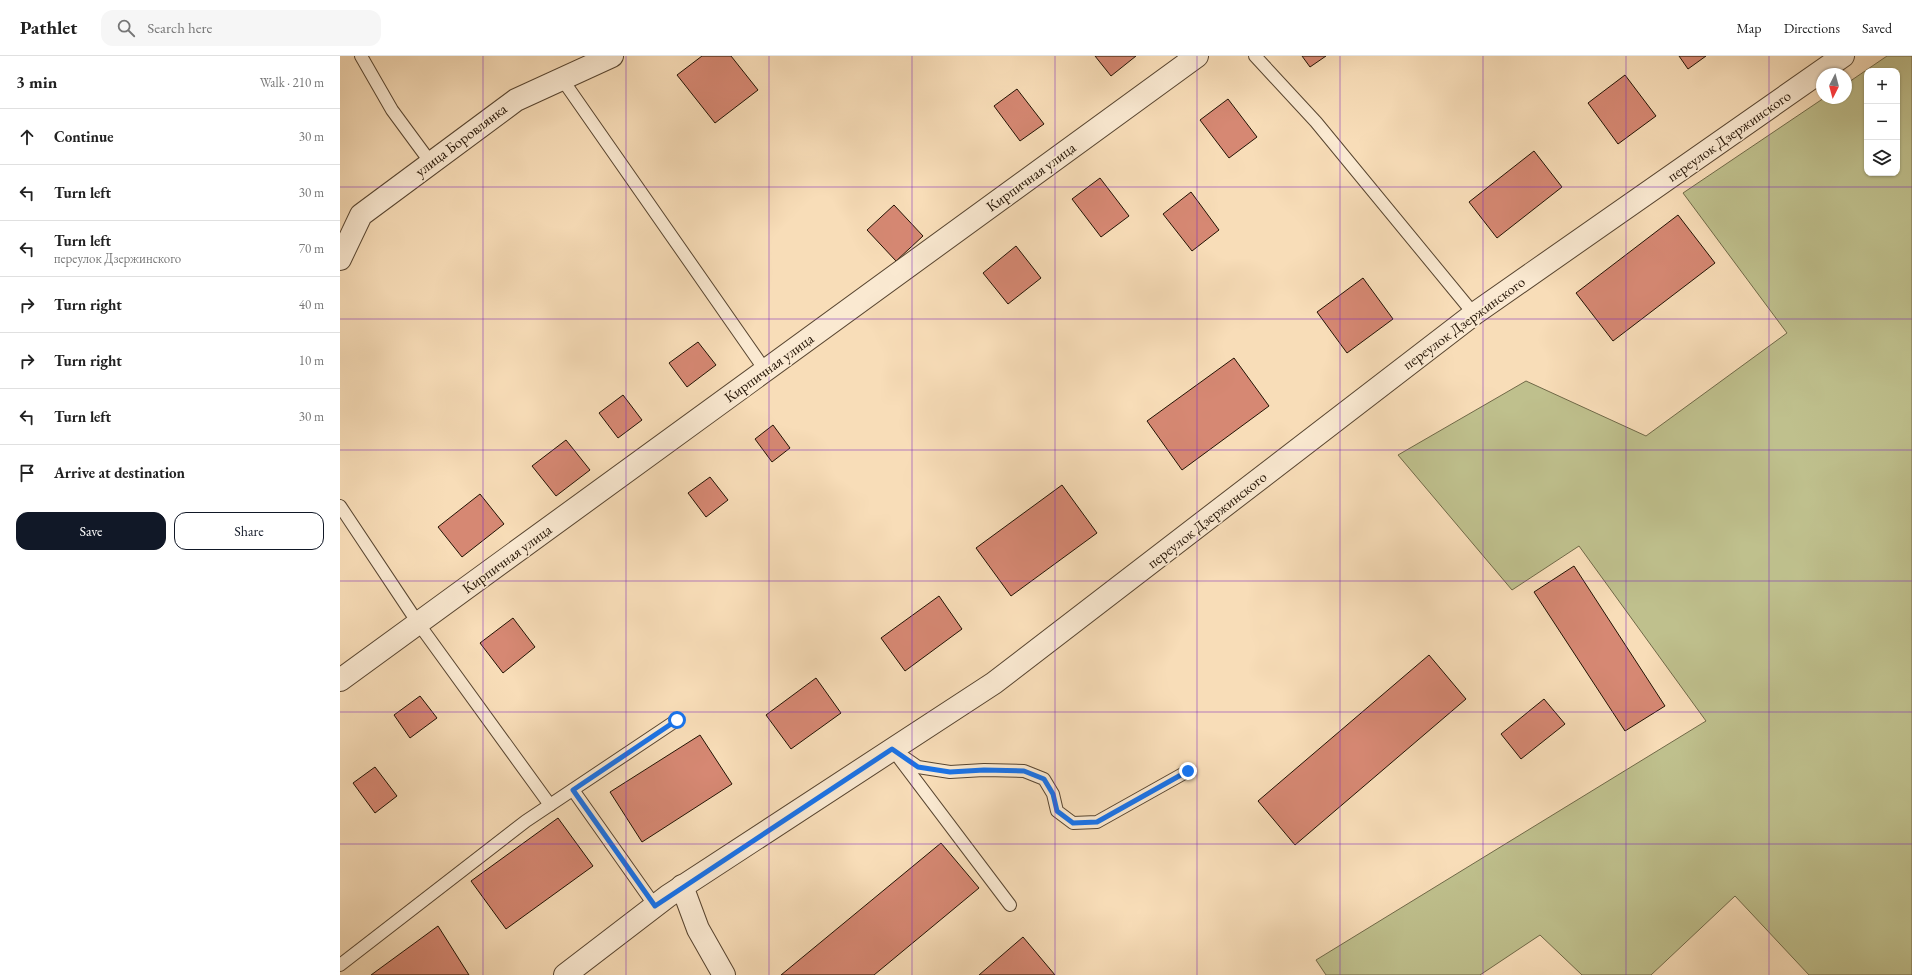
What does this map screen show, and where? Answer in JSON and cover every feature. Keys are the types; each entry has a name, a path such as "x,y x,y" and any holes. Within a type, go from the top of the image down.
{"street":[{"name":"улица Боровлянка","path":"340,259 361,215 516,100 612,56"},
{"name":"Кирпичная улица","path":"340,680 1197,56"},
{"name":"переулок Дзержинского","path":"565,975 682,886 994,683 1474,314 1843,56"},
{"path":"682,886 698,929 724,975"}],"lane":[{"path":"361,56 392,110 431,163"},
{"path":"1255,56 1316,122 1474,314"},
{"path":"562,79 765,370"},
{"path":"340,506 418,623 550,805"},
{"path":"340,965 526,821 677,720"},
{"path":"892,749 918,767 950,772 984,770 1024,771 1038,776 1044,779 1053,794 1057,811 1073,823 1097,822 1188,771"},
{"path":"892,749 1010,905"},
{"path":"573,790 655,906"}],"green space":[{"path":"1887,56 1912,56 1912,975 1809,975 1735,896 1651,975 1582,975 1540,935 1480,975 1326,975 1316,960 1706,721 1579,546 1512,590 1398,455 1526,381 1646,436 1787,333 1683,193 1816,103 1852,104 1852,80 1864,72 1864,176 1900,176 1900,68 1869,68"}],"building":[{"path":"702,56 731,56 758,90 715,123 677,75"},
{"path":"1095,56 1136,56 1111,76"},
{"path":"1302,56 1326,56 1310,67"},
{"path":"1679,56 1706,56 1688,69"},
{"path":"1625,75 1656,116 1618,144 1588,103"},
{"path":"1017,89 1044,124 1020,141 994,106"},
{"path":"1228,99 1257,137 1229,158 1200,120"},
{"path":"1534,151 1562,187 1497,238 1469,202"},
{"path":"1100,178 1129,216 1101,237 1072,199"},
{"path":"1191,192 1219,230 1192,251 1163,214"},
{"path":"894,205 923,236 896,261 867,230"},
{"path":"1678,215 1715,263 1613,341 1576,293"},
{"path":"1016,246 1041,278 1008,304 983,273"},
{"path":"1363,278 1393,319 1347,353 1317,312"},
{"path":"698,342 716,365 687,387 669,363"},
{"path":"1234,358 1269,406 1182,470 1147,421"},
{"path":"623,395 642,420 618,438 599,413"},
{"path":"773,425 790,448 772,462 755,439"},
{"path":"566,440 590,470 556,496 532,466"},
{"path":"710,477 728,500 706,517 688,493"},
{"path":"1062,485 1097,533 1011,596 976,548"},
{"path":"480,494 504,524 462,557 438,527"},
{"path":"1574,566 1665,706 1625,731 1534,592"},
{"path":"939,596 962,629 905,671 881,638"},
{"path":"513,618 535,647 503,673 480,643"},
{"path":"1429,655 1466,699 1295,845 1258,801"},
{"path":"816,678 841,713 791,749 766,715"},
{"path":"420,696 437,718 410,738 394,715"},
{"path":"1544,699 1565,724 1521,759 1501,734"},
{"path":"700,735 732,784 642,842 610,792"},
{"path":"375,767 397,796 375,813 353,783"},
{"path":"558,818 593,866 506,929 471,881"},
{"path":"941,843 979,888 874,975 781,975"},
{"path":"438,926 469,975 371,975"},
{"path":"1023,937 1055,975 979,975"}],"route":[{"path":"677,720 573,790 655,906 682,886 892,749 918,767 950,772 984,770 1024,771 1044,779 1053,794 1057,811 1073,823 1097,822 1188,771"}]}
